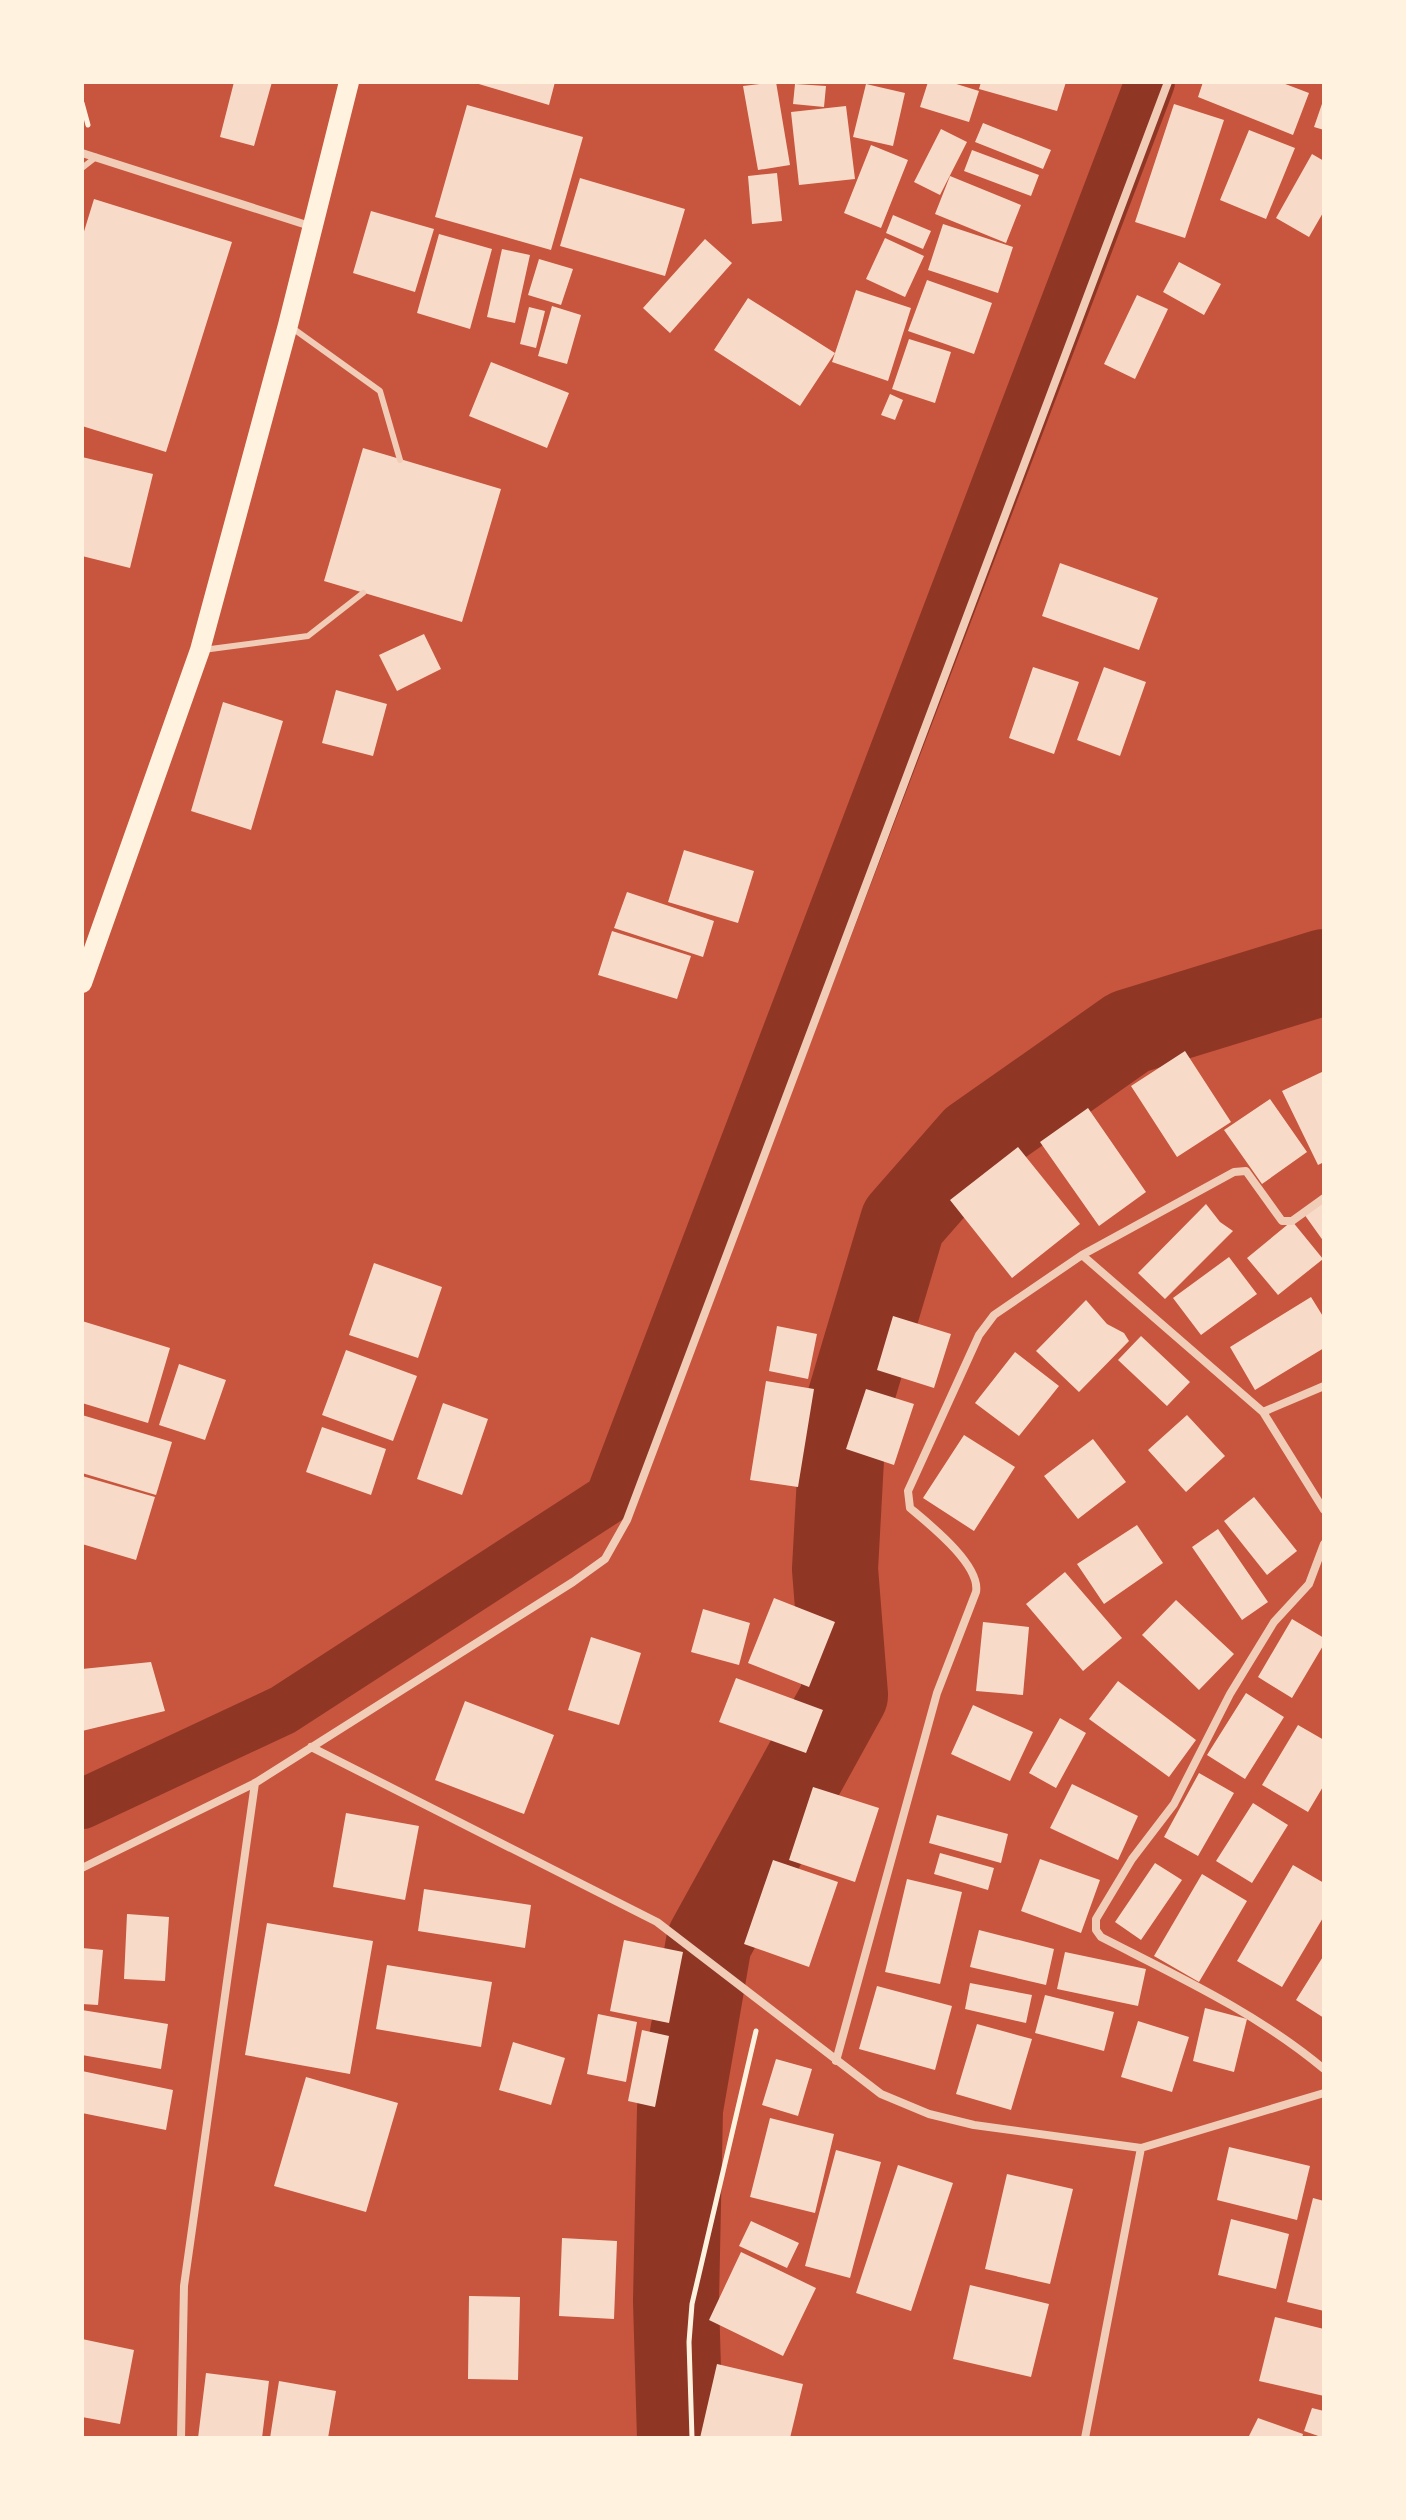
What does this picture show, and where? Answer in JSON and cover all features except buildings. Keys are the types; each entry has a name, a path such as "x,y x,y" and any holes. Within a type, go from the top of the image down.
{"main road":[{"path":"82,983 200,650 314,227 349,82"}],"street":[{"path":"82,1868 255,1783 605,1559 627,1520 1168,82"},
{"path":"82,153 314,227"},
{"path":"836,2061 937,1693 977,1585 948,1541 910,1508 908,1491 979,1335 994,1315 1082,1255 1242,1171 1246,1171 1282,1221 1292,1221 1324,1198"},
{"path":"1082,1255 1263,1412 1324,1510"},
{"path":"1263,1412 1324,1386"},
{"path":"1324,1544 1309,1584 1274,1622 1230,1694 1174,1804 1132,1859 1096,1919 1096,1930 1101,1937 1217,1996 1291,2042 1324,2069"},
{"path":"311,1747 657,1922 881,2094 929,2114 974,2125 1141,2148 1324,2093"},
{"path":"181,2438 184,2286 255,1783"},
{"path":"1085,2438 1141,2148"}],"lane":[{"path":"82,168 96,157"},
{"path":"288,325 380,391 400,460"},
{"path":"200,650 308,636 363,593"}],"path":[{"path":"692,2438 689,2342 692,2304 762,2003"}],"waterway":[{"path":"82,1804 283,1710 610,1498 1150,82"},
{"path":"680,2438 676,2301 680,2109 709,1942 845,1695 835,1569 843,1423 903,1222 974,1141 1129,1032 1324,972"}]}
